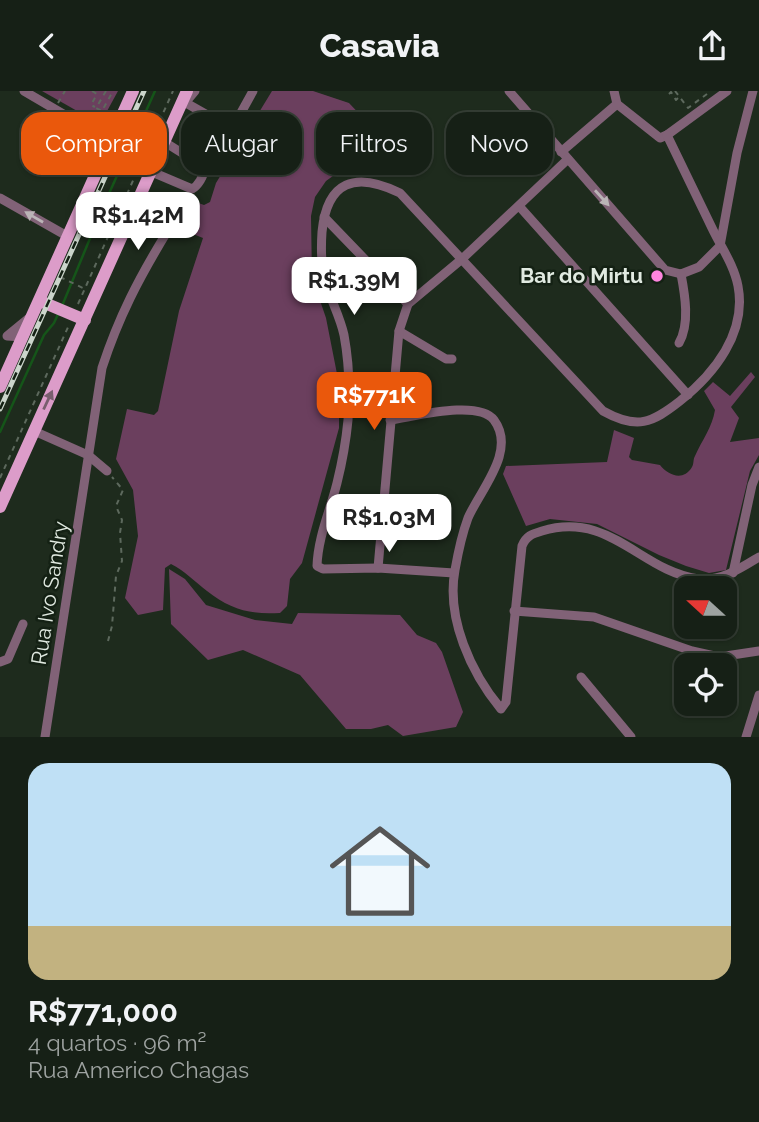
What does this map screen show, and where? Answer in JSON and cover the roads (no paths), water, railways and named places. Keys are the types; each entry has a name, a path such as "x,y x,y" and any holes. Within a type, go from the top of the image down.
{"main road":[{"path":"124,112 133,91"},
{"path":"167,141 184,100"},
{"path":"0,387 33,315 43,302 67,236 96,175"},
{"path":"0,507 79,318 150,175"},
{"path":"43,302 79,318"}],"street":[{"path":"24,91 60,112"},
{"path":"195,91 184,100 232,129 253,91"},
{"path":"509,91 665,270 681,274 699,267 720,246 737,153 752,91"},
{"path":"614,91 617,104 660,138 727,91"},
{"path":"378,568 399,331 408,305 519,206 564,155 617,104"},
{"path":"454,573 378,568 323,569 317,566 317,548 337,483 348,419 348,363 337,310 325,280 322,263 324,217 334,193 343,186 358,183 387,187 400,193 603,411 618,419 646,422 660,417 688,395 714,369 728,348 739,309 738,286 728,258 667,135"},
{"path":"161,175 192,189 204,173 198,163 167,144"},
{"path":"0,198 67,236"},
{"path":"519,206 688,395"},
{"path":"324,217 408,305"},
{"name":"Rua Ivo Sandry","path":"45,737 102,367 134,287 167,232"},
{"path":"679,343 683,337 685,297 681,274"},
{"path":"4,338 33,315"},
{"path":"399,331 446,359 452,359"},
{"path":"4,338 23,337"},
{"path":"390,420 456,410 476,411 494,419 500,431 502,442 499,457 468,519 454,573 460,635 473,665 500,709 506,702 514,611 525,538 548,529 591,529 604,532 654,561 699,579 733,573 759,557"},
{"path":"34,431 88,455 107,471"},
{"path":"733,573 752,485 759,467"},
{"path":"514,611 594,617 692,651 719,657 759,650"},
{"path":"3,662 23,624"},
{"path":"581,677 631,737"},
{"path":"746,737 759,695"}],"waterway":[{"path":"62,306 155,91"},
{"path":"0,432 44,335 59,312"}],"railway":[{"path":"0,409 144,91"}],"place":[{"name":"Bar do Mirtu","path":"657,276"}]}
